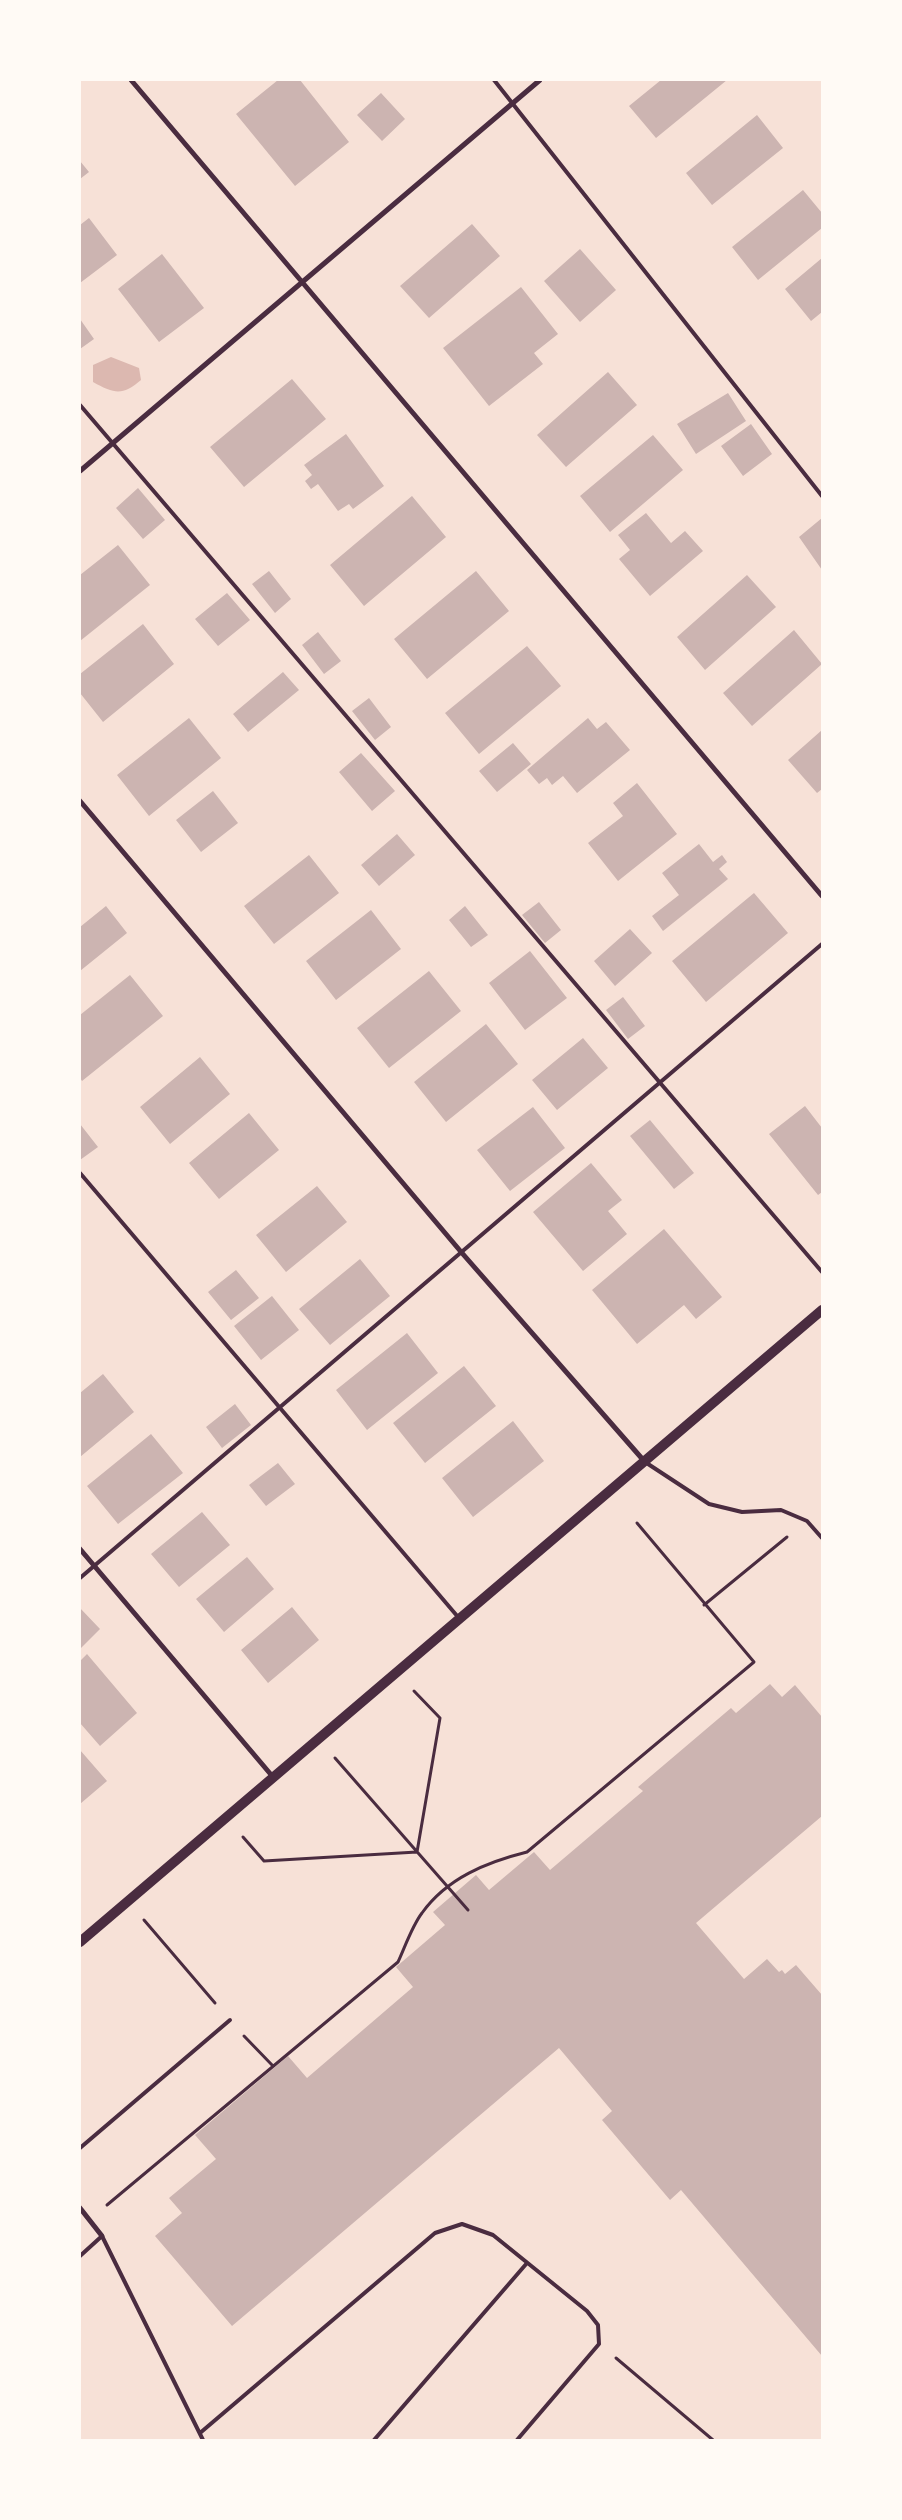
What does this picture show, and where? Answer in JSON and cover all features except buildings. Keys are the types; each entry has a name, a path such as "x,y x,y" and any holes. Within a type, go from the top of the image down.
{"main road":[{"path":"80,1942 822,1310"}],"street":[{"path":"131,80 822,896"},
{"path":"80,471 540,80"},
{"path":"80,801 462,1252 645,1462"},
{"path":"80,1549 273,1778"},
{"path":"80,2208 102,2236"}],"lane":[{"path":"494,80 822,496"},
{"path":"80,406 822,1272"},
{"path":"80,1578 658,1082 822,944"},
{"path":"80,1173 459,1619"},
{"path":"645,1462 709,1504 742,1512 781,1510 807,1521 822,1538"},
{"path":"80,2148 230,2020"},
{"path":"200,2433 435,2233 462,2224 494,2235 587,2311 598,2326 599,2344 517,2440"},
{"path":"80,2256 102,2236 203,2440"},
{"path":"374,2440 527,2263"}],"path":[{"path":"704,1605 807,1521"},
{"path":"89,2220 398,1962 420,1915 448,1887 467,1873 499,1859 527,1852 754,1662 704,1605 638,1523"},
{"path":"397,1673 440,1718 418,1852"},
{"path":"318,1740 468,1910"},
{"path":"226,1818 264,1861 418,1852"},
{"path":"128,1901 230,2020 273,2066"},
{"path":"599,2344 713,2440"}],"shaded area":[{"path":"111,357 139,368 141,380 129,389 118,392 93,382 93,365"}]}
